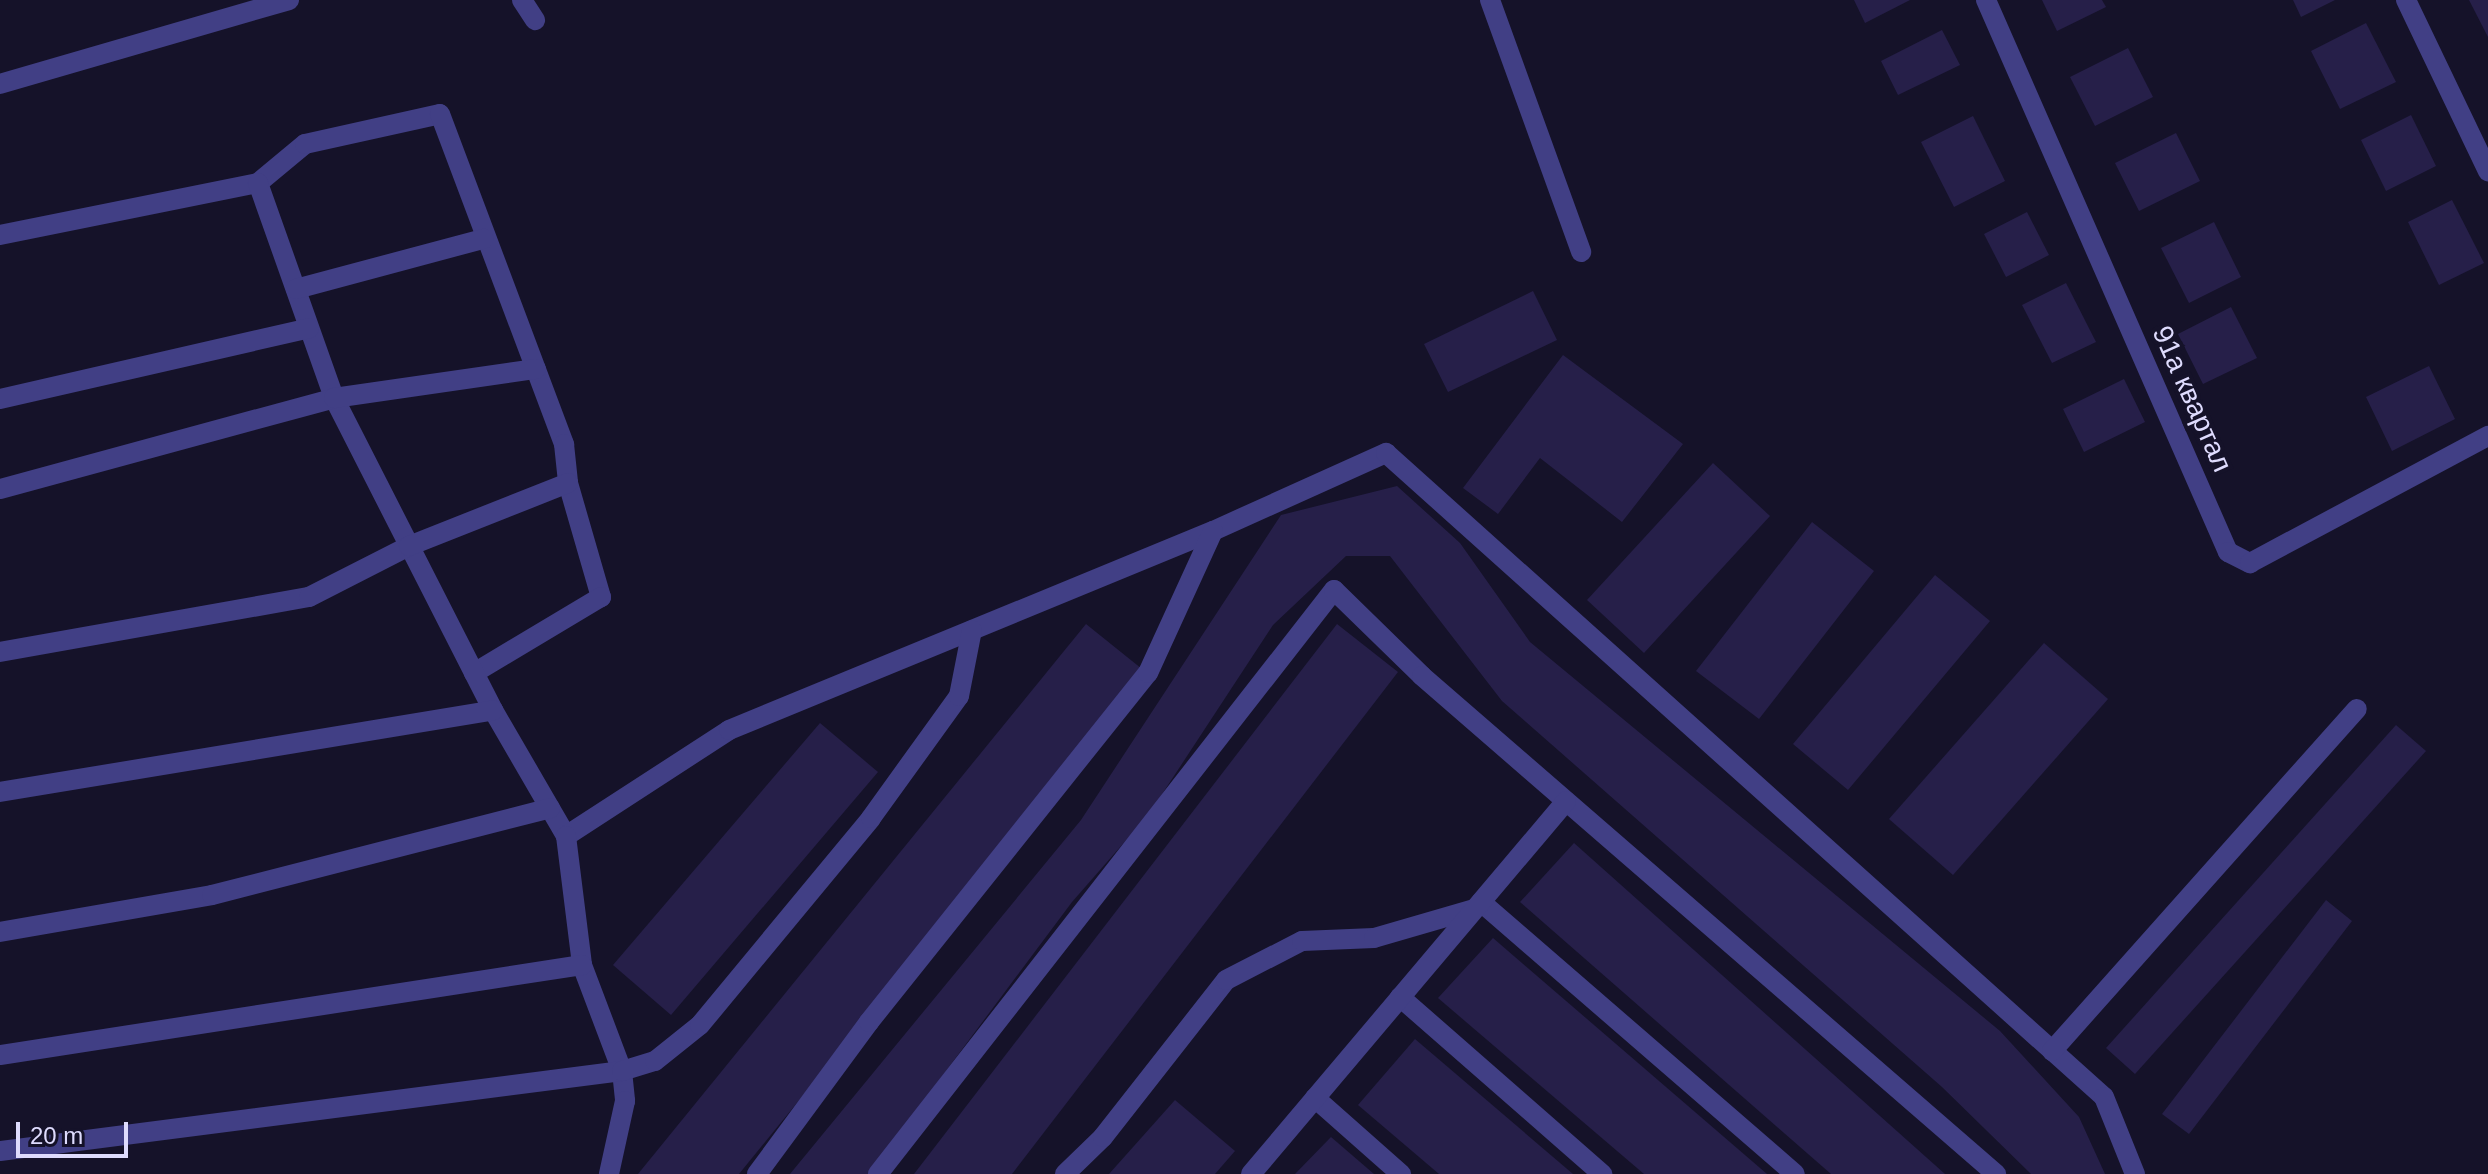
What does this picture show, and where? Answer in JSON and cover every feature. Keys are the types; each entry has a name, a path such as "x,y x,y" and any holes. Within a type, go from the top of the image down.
{"street":[{"path":"0,84 289,0"},
{"path":"522,0 535,20"},
{"path":"1490,0 1581,252"},
{"name":"91а квартал","path":"1986,0 2228,552 2250,563 2488,436"},
{"path":"2406,0 2488,171"},
{"path":"0,235 258,183 305,144 440,114 483,239 496,256 564,444 568,483 601,597 474,673"},
{"path":"258,183 334,398 493,710 566,836 582,965 622,1071 625,1101 609,1174"},
{"path":"296,289 483,239"},
{"path":"0,399 309,328"},
{"path":"0,489 334,398 536,369"},
{"path":"566,836 729,730 1213,531 1386,453 2104,1097 2135,1174"},
{"path":"0,652 309,597 409,546 568,483"},
{"path":"757,1174 869,1022 1148,673 1213,531"},
{"path":"878,1174 1334,590 1422,676 1996,1174"},
{"path":"0,1151 622,1071 655,1061 700,1025 871,818 959,696 972,630"},
{"path":"2052,1051 2357,709"},
{"path":"0,792 493,710"},
{"path":"1251,1174 1566,801"},
{"path":"0,932 212,895 550,808"},
{"path":"1065,1174 1103,1137 1226,980 1302,941 1374,938 1478,906"},
{"path":"1478,906 1795,1174"},
{"path":"0,1055 582,965"},
{"path":"1400,997 1602,1174"},
{"path":"1315,1098 1401,1174"}],"building":[{"path":"1854,0 1910,0 1865,23"},
{"path":"2042,0 2102,0 2106,7 2057,31"},
{"path":"2293,0 2335,0 2301,17"},
{"path":"2469,0 2488,0 2488,37"},
{"path":"2366,23 2396,82 2340,109 2311,51"},
{"path":"1942,30 1960,65 1898,95 1881,61"},
{"path":"2128,48 2153,97 2095,126 2070,77"},
{"path":"2411,115 2436,166 2386,191 2361,140"},
{"path":"1973,116 2005,181 1954,207 1921,142"},
{"path":"2176,133 2200,181 2139,211 2115,163"},
{"path":"2452,200 2484,263 2439,285 2408,222"},
{"path":"2027,212 2049,255 2006,277 1984,234"},
{"path":"2214,222 2241,277 2189,303 2161,248"},
{"path":"2066,283 2096,342 2052,363 2022,305"},
{"path":"1533,291 1557,340 1448,392 1424,344"},
{"path":"2231,307 2257,358 2203,384 2178,334"},
{"path":"1563,355 1683,444 1622,522 1540,458 1498,514 1463,488"},
{"path":"2429,366 2455,419 2392,451 2366,397"},
{"path":"2124,379 2145,422 2084,452 2063,409"},
{"path":"1713,463 1770,516 1644,653 1587,600"},
{"path":"1397,486 1460,543 1530,642 2000,1031 2079,1117 2105,1174 2031,1174 1942,1087 1502,701 1390,556 1346,556 1273,625 1149,814 1072,902 869,1174 790,1174 1081,820 1281,515"},
{"path":"1812,522 1874,571 1759,719 1696,671"},
{"path":"1935,575 1990,621 1848,790 1793,744"},
{"path":"1086,624 1147,673 739,1174 638,1174"},
{"path":"1337,624 1398,672 1012,1174 914,1174"},
{"path":"2044,643 2108,699 1953,875 1889,819"},
{"path":"820,723 878,772 671,1015 613,965"},
{"path":"2396,725 2426,751 2135,1074 2106,1048"},
{"path":"1574,843 1945,1174 1831,1174 1520,902"},
{"path":"2326,900 2352,921 2189,1134 2162,1114"},
{"path":"1493,938 1767,1174 1644,1174 1438,998"},
{"path":"1415,1039 1573,1174 1439,1174 1358,1105"},
{"path":"1175,1100 1235,1151 1215,1174 1109,1174"},
{"path":"1331,1137 1374,1174 1295,1174"}]}
